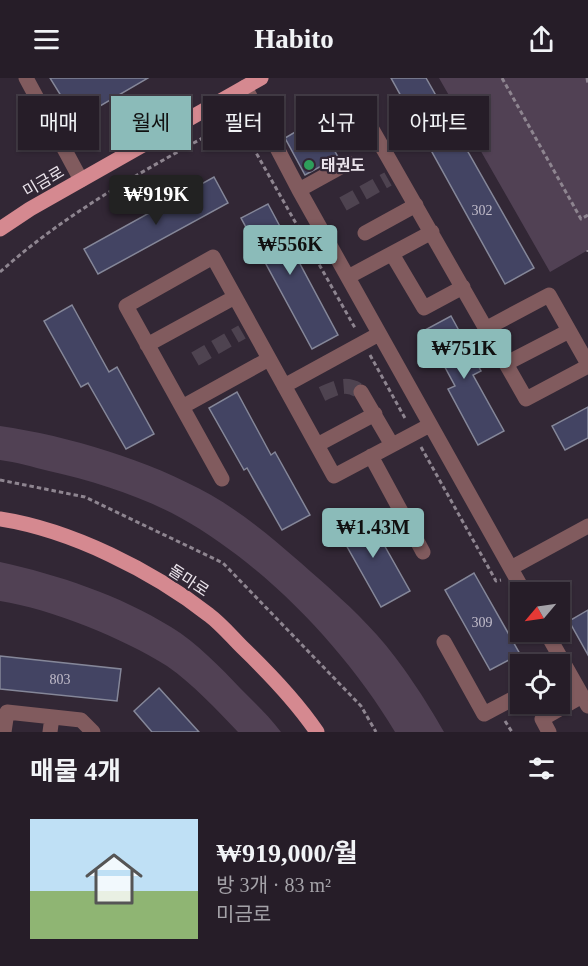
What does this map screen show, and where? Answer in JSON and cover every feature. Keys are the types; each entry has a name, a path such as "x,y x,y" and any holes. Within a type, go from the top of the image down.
{"main road":[{"name":"미금로","path":"0,229 30,209 261,78"},
{"name":"돌마로","path":"0,519 46,528 101,551 145,573 210,615 276,681 317,732"}],"street":[{"path":"26,78 81,180"},
{"path":"244,87 299,190 518,582"},
{"path":"377,141 393,176 416,205 526,399 588,365 549,295 487,328"},
{"path":"299,190 348,163"},
{"path":"365,233 416,205"},
{"path":"348,278 432,232"},
{"path":"392,254 424,308 463,287"},
{"path":"222,479 126,306 213,258 235,297 247,330 269,359 334,476 430,425"},
{"path":"147,345 235,297"},
{"path":"507,363 569,331"},
{"path":"284,386 379,334"},
{"path":"182,407 269,359"},
{"path":"361,392 392,445"},
{"path":"317,445 375,414"},
{"path":"371,456 423,552"},
{"path":"513,573 588,526"},
{"path":"444,642 484,714 510,700"},
{"path":"549,732 542,719 585,701 552,642"},
{"path":"4,732 7,712 51,724 81,720 93,732"}],"path":[{"path":"502,78 581,219 588,215"},
{"path":"587,78 588,84"},
{"path":"0,272 26,248 131,178 237,119 496,581 513,573"},
{"path":"0,480 85,497 223,563 361,706 376,732"}],"shaded area":[{"path":"439,78 588,78 588,250 550,272 480,150 489,150 489,96 449,96"},
{"path":"0,426 81,443 135,460 187,482 235,510 301,563 368,625 404,669 444,732 395,732 353,671 301,612 273,585 212,537 166,510 117,490 66,475 0,460"},
{"path":"0,562 88,587 131,605 171,627 190,640 216,664 281,732 238,732 186,681 149,655 108,635 64,618 0,601"}],"building":[{"path":"50,78 148,78 117,96 111,96 111,100 99,107 99,96 61,96"},
{"path":"391,78 426,78 436,96 401,96"},
{"path":"296,131 296,150 334,150 338,157 305,175 285,138"},
{"path":"431,150 467,150 534,268 505,284"},
{"path":"214,177 228,203 98,274 84,249"},
{"path":"268,204 338,335 312,349 241,218"},
{"path":"72,305 109,372 117,367 154,434 126,449 88,383 81,387 44,321"},
{"path":"451,316 481,371 473,375 504,431 478,445 448,389 455,386 425,330"},
{"path":"237,392 271,455 275,452 310,515 282,530 247,468 244,470 209,408"},
{"path":"588,407 588,438 565,450 552,426"},
{"path":"365,511 410,591 381,607 336,527"},
{"path":"474,573 510,636 510,642 513,642 520,654 510,654 510,659 490,670 445,590"},
{"path":"588,610 588,655 570,623 570,620"},
{"path":"0,656 121,669 117,701 0,689"},
{"path":"159,688 199,732 152,732 134,711"}],"tunnel":[{"path":"343,204 388,179"},
{"path":"195,359 242,332"},
{"path":"322,394 346,386 361,392"}],"place":[{"name":"태권도","path":"309,165"}]}
